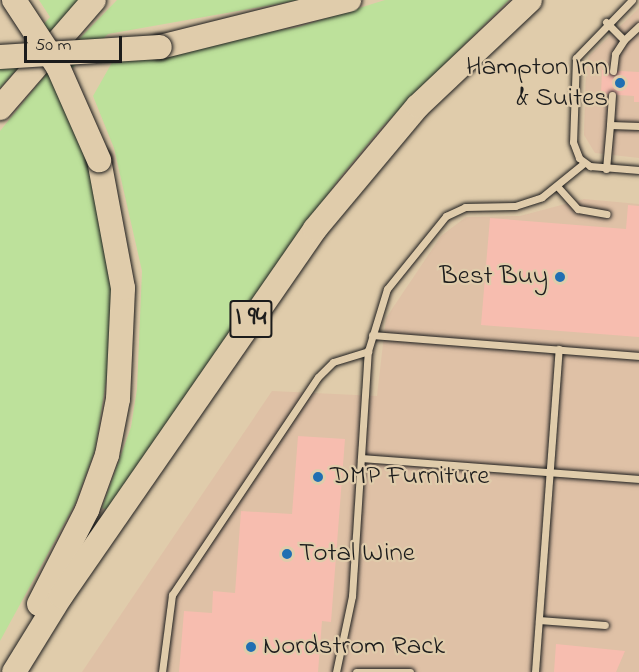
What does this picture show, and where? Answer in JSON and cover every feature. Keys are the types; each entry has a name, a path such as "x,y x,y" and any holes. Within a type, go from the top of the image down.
{"highway":[{"path":"2,672 87,510 114,425 125,307 119,245 99,160 58,67 14,0"},
{"path":"0,108 94,0"},
{"path":"0,57 160,47 349,0"},
{"name":"I 94","path":"14,672 61,596 315,229 418,106 530,0"}],"lane":[{"path":"632,0 606,22 576,58 573,142 584,163 606,169 639,170"},
{"path":"606,22 624,40"},
{"path":"613,70 615,54 624,40 639,27"},
{"path":"606,169 612,95"},
{"path":"610,124 639,126"},
{"path":"336,672 348,631 369,351 387,289 446,216 465,207 515,206 557,186 584,163"},
{"path":"557,186 578,209 607,213"},
{"path":"372,335 639,356"},
{"path":"535,672 559,349"},
{"path":"162,672 172,595 318,377 333,362 369,351"},
{"path":"361,458 639,479"},
{"path":"539,620 605,625"},
{"path":"356,672 372,669 410,672"}],"shaded area":[{"path":"639,8 639,158 595,153 584,135 586,68 589,56"},
{"path":"584,199 639,204 639,672 82,672 272,391 377,396 386,318 441,236 466,217 520,216"}],"green space":[{"path":"39,0 80,0 0,88 0,63 9,63 50,17"},
{"path":"117,0 300,0 108,34 58,82 92,162 111,269 114,332 95,450 75,504 0,641 0,131 51,68"},
{"path":"385,0 509,0 381,128 338,180 109,510 102,508 131,427 137,389 142,271 114,148 93,96 114,59 298,27"}],"building":[{"name":"Hampton Inn & Suites","path":"602,70 639,72 639,102 634,102 634,96 601,94"},
{"name":"Best Buy","path":"628,205 639,206 639,337 481,325 490,218 626,229"},
{"path":"298,436 345,439 331,622 322,621 318,672 179,672 184,611 212,613 213,591 235,593 241,511 292,514"},
{"path":"556,644 625,651 616,672 554,672"}],"place":[{"name":"Hampton Inn & Suites","path":"620,83"},
{"name":"Best Buy","path":"560,277"},
{"name":"DMP Furniture","path":"318,477"},
{"name":"Total Wine","path":"287,554"},
{"name":"Nordstrom Rack","path":"251,647"}]}
